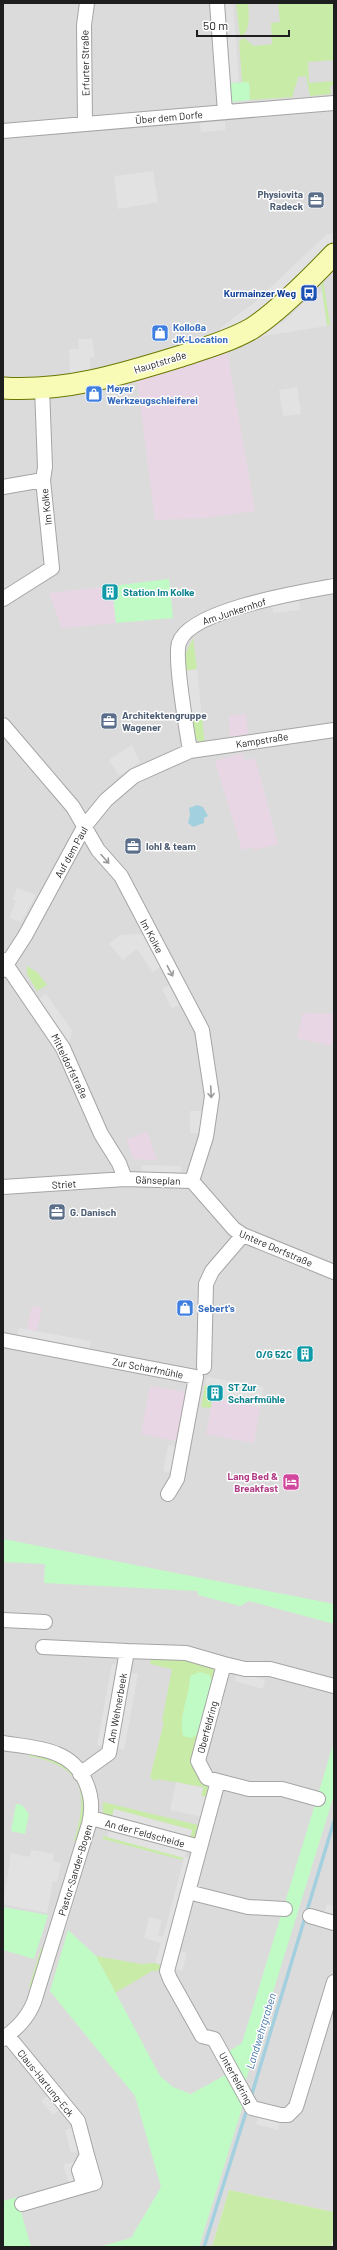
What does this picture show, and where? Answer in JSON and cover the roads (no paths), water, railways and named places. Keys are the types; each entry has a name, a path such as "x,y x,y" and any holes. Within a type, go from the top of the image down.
{"main road":[{"name":"Hauptstraße","path":"3,388 42,388 79,384 127,373 217,344 243,333 266,317 334,254"}],"street":[{"name":"Erfurter Straße","path":"86,124 84,25 87,3"},
{"path":"217,3 225,112"},
{"name":"Über dem Dorfe","path":"3,131 334,103"},
{"name":"Im Kolke","path":"3,599 52,568 43,480 45,467 42,388"},
{"path":"3,487 43,480"},
{"name":"Am Junkernhof","path":"190,751 179,664 178,644 183,633 193,625 236,608 334,586"},
{"name":"Im Kolke","path":"3,725 73,807 98,850 121,876 202,1030 212,1096 206,1137 192,1181"},
{"name":"Kampstraße","path":"190,751 334,730"},
{"name":"Auf dem Paul","path":"4,965 25,936 84,827 106,800 134,776 190,751"},
{"name":"Mitteldorfstraße","path":"4,965 60,1042 101,1134 119,1163 125,1179"},
{"name":"Gänseplan","path":"125,1179 192,1181"},
{"name":"Striet","path":"3,1187 125,1179"},
{"name":"Untere Dorfstraße","path":"192,1181 234,1229 243,1235 334,1272"},
{"path":"204,1367 206,1284 212,1270 243,1235"},
{"name":"Zur Scharfmühle","path":"3,1340 196,1377 178,1479 168,1494"},
{"path":"3,1620 44,1622"},
{"path":"43,1647 197,1655 245,1670 270,1668 334,1686"},
{"name":"Am Wehnerbeek","path":"80,1774 109,1753 127,1651"},
{"name":"Oberfeldring","path":"224,1664 198,1760 207,1778 249,1789 282,1789 318,1799"},
{"name":"Pastor-Sander-Bogen","path":"3,1743 59,1755 68,1760 80,1774 91,1797 91,1818 34,2002 28,2015 5,2037"},
{"path":"200,1847 218,1781"},
{"name":"An der Feldscheide","path":"91,1818 200,1847"},
{"name":"Unterfeldring","path":"200,1847 168,1971 170,1979 202,2036 214,2039 243,2092 254,2108 281,2116 288,2115 296,2107 334,1982"},
{"path":"188,1892 248,1907 285,1909"},
{"path":"310,1916 334,1923"},
{"name":"Claus-Hartung-Eck","path":"5,2037 78,2122 87,2155 79,2170 84,2186 22,2204"}],"water":[{"path":"197,805 203,807 208,816 204,818 204,823 193,827 188,823 190,815 189,808"}],"waterway":[{"name":"Landwehrgraben","path":"251,2097 334,1821"},
{"name":"Landwehrgraben","path":"204,2247 247,2109"}],"place":[{"name":"Physiovita Radeck","path":"316,200"},
{"name":"Kurmainzer Weg","path":"309,293"},
{"name":"Kolloßa JK-Location","path":"160,333"},
{"name":"Meyer Werkzeugschleiferei","path":"94,394"},
{"name":"Station Im Kolke","path":"110,592"},
{"name":"Architektengruppe Wagener","path":"109,721"},
{"name":"lohl & team","path":"133,846"},
{"name":"G. Danisch","path":"57,1212"},
{"name":"Sebert's","path":"185,1308"},
{"name":"O/G 52C","path":"305,1354"},
{"name":"ST Zur Scharfmühle","path":"215,1393"},
{"name":"Lang Bed & Breakfast","path":"291,1482"}]}
